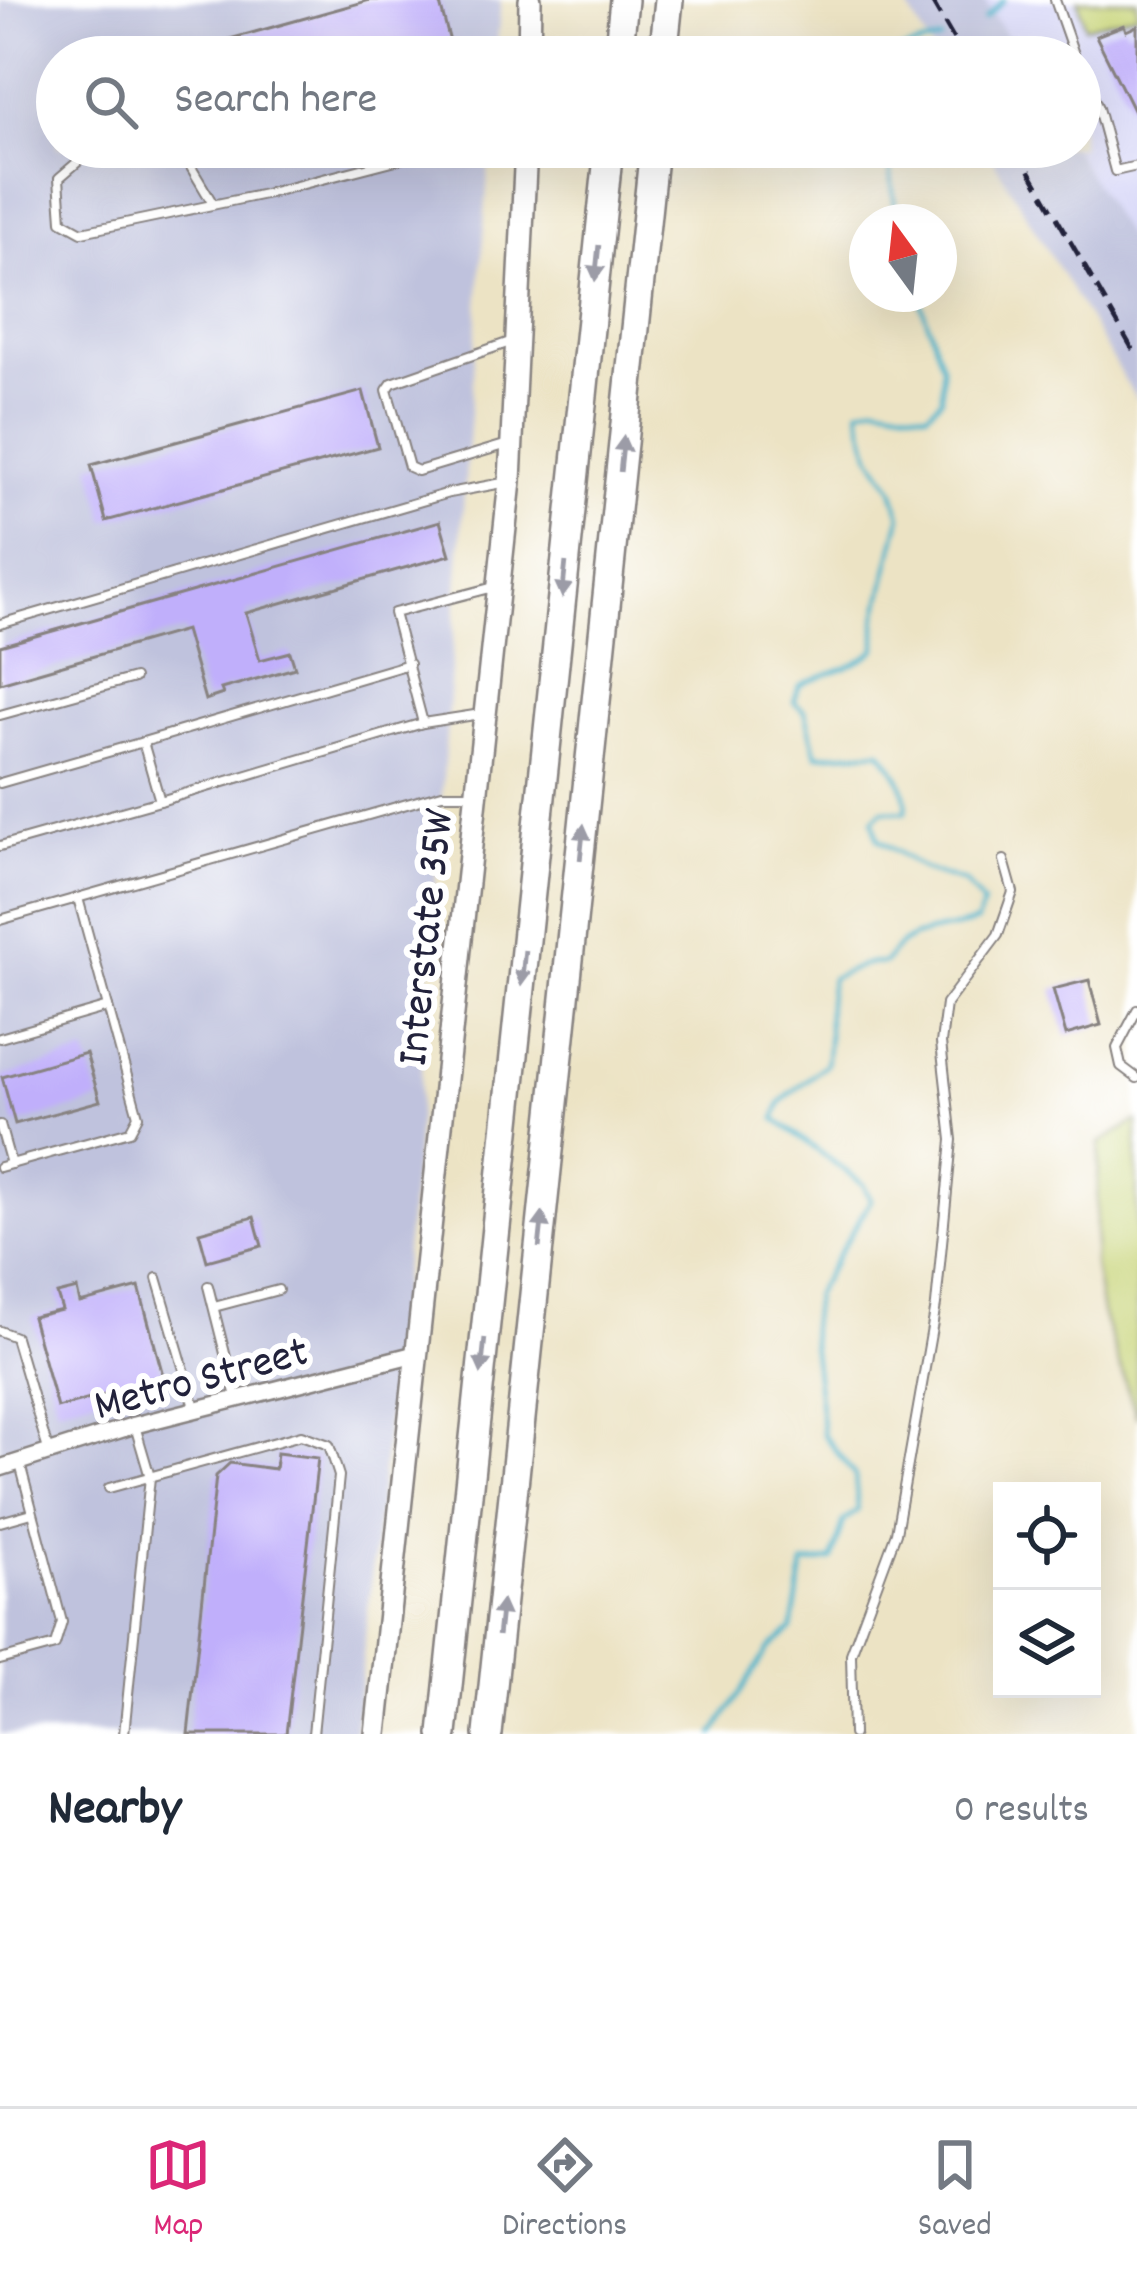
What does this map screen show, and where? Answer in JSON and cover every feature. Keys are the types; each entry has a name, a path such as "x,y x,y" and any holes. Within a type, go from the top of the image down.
{"highway":[{"path":"620,36 624,0"},
{"path":"665,36 669,0"},
{"path":"443,1734 607,168"},
{"path":"488,1734 652,168"}],"street":[{"path":"529,36 530,0"},
{"name":"Interstate 35W","path":"376,1734 510,482 525,168"},
{"name":"Metro Street","path":"0,1468 195,1408 237,1403 419,1353"}],"lane":[{"path":"1055,0 1068,36"},
{"path":"1101,119 1115,171 1137,166"},
{"path":"71,168 59,178 62,221 82,232 356,168"},
{"path":"191,168 213,205"},
{"path":"513,442 418,471 409,467 387,390 392,383 520,339"},
{"path":"0,623 449,494 510,482"},
{"path":"423,723 394,613 499,585"},
{"path":"0,783 409,664"},
{"path":"0,716 134,678"},
{"path":"0,846 423,723 485,714"},
{"path":"143,742 160,801"},
{"path":"0,920 442,794 476,794"},
{"path":"853,1734 851,1654 896,1534 936,1305 952,1140 941,1043 946,1004 998,935 1013,892 1004,860"},
{"path":"0,1125 5,1166 130,1131 138,1116 78,898"},
{"path":"0,1038 108,1007"},
{"path":"1137,1010 1117,1048 1121,1066 1137,1078"},
{"path":"157,1278 195,1408"},
{"path":"208,1286 237,1403"},
{"path":"214,1307 278,1290"},
{"path":"0,1331 15,1337 50,1454"},
{"path":"124,1734 149,1477 134,1425"},
{"path":"109,1488 301,1435 320,1438 334,1452 339,1476 313,1734"},
{"path":"0,1660 55,1645 61,1636 19,1463"},
{"path":"0,1522 32,1513"}],"shaded area":[{"path":"0,0 501,0 498,36 36,36 36,168 488,168 415,1155 355,1734 0,1734"},
{"path":"904,0 984,0 1006,36 924,36"},
{"path":"983,0 1137,0 1137,256 1084,168 1101,168 1101,36 1004,36"},
{"path":"998,168 1085,168 1137,255 1137,401"}],"green space":[{"path":"1078,0 1137,0 1137,14 1085,27"},
{"path":"1137,1121 1137,1418 1102,1313 1094,1264 1100,1143"}],"building":[{"path":"370,0 439,0 448,36 241,36"},
{"path":"1124,25 1126,31 1137,26 1137,118 1101,46 1101,36 1096,36"},
{"path":"363,391 378,447 106,521 91,465"},
{"path":"440,521 450,555 246,613 260,660 290,652 295,668 221,689 223,694 205,700 185,630 0,683 0,646"},
{"path":"1089,980 1101,1025 1066,1035 1053,989"},
{"path":"86,1053 100,1101 15,1124 2,1077"},
{"path":"254,1217 262,1246 207,1261 199,1232"},
{"path":"139,1287 164,1379 57,1408 32,1317 62,1310 57,1294 77,1289 80,1303"},
{"path":"277,1453 318,1458 286,1734 188,1734 216,1476 230,1463 275,1469"}],"waterway":[{"path":"985,19 1004,0"},
{"path":"890,168 895,204"},
{"path":"714,1734 769,1648 792,1629 804,1564 832,1560 844,1521 858,1510 855,1476 823,1434 810,1327 814,1295 871,1200 863,1184 775,1119 781,1102 826,1064 832,978 865,964 885,963 913,937 977,922 983,904 964,882 923,869 878,839 873,820 883,810 906,812 896,772 881,751 817,755 805,711 794,702 799,686 858,662 876,649 876,621 901,516 893,489 870,453 859,409 876,404 927,413 942,398 942,365 924,312"}],"railway":[{"path":"931,0 952,36"},
{"path":"1028,168 1137,357"}]}
